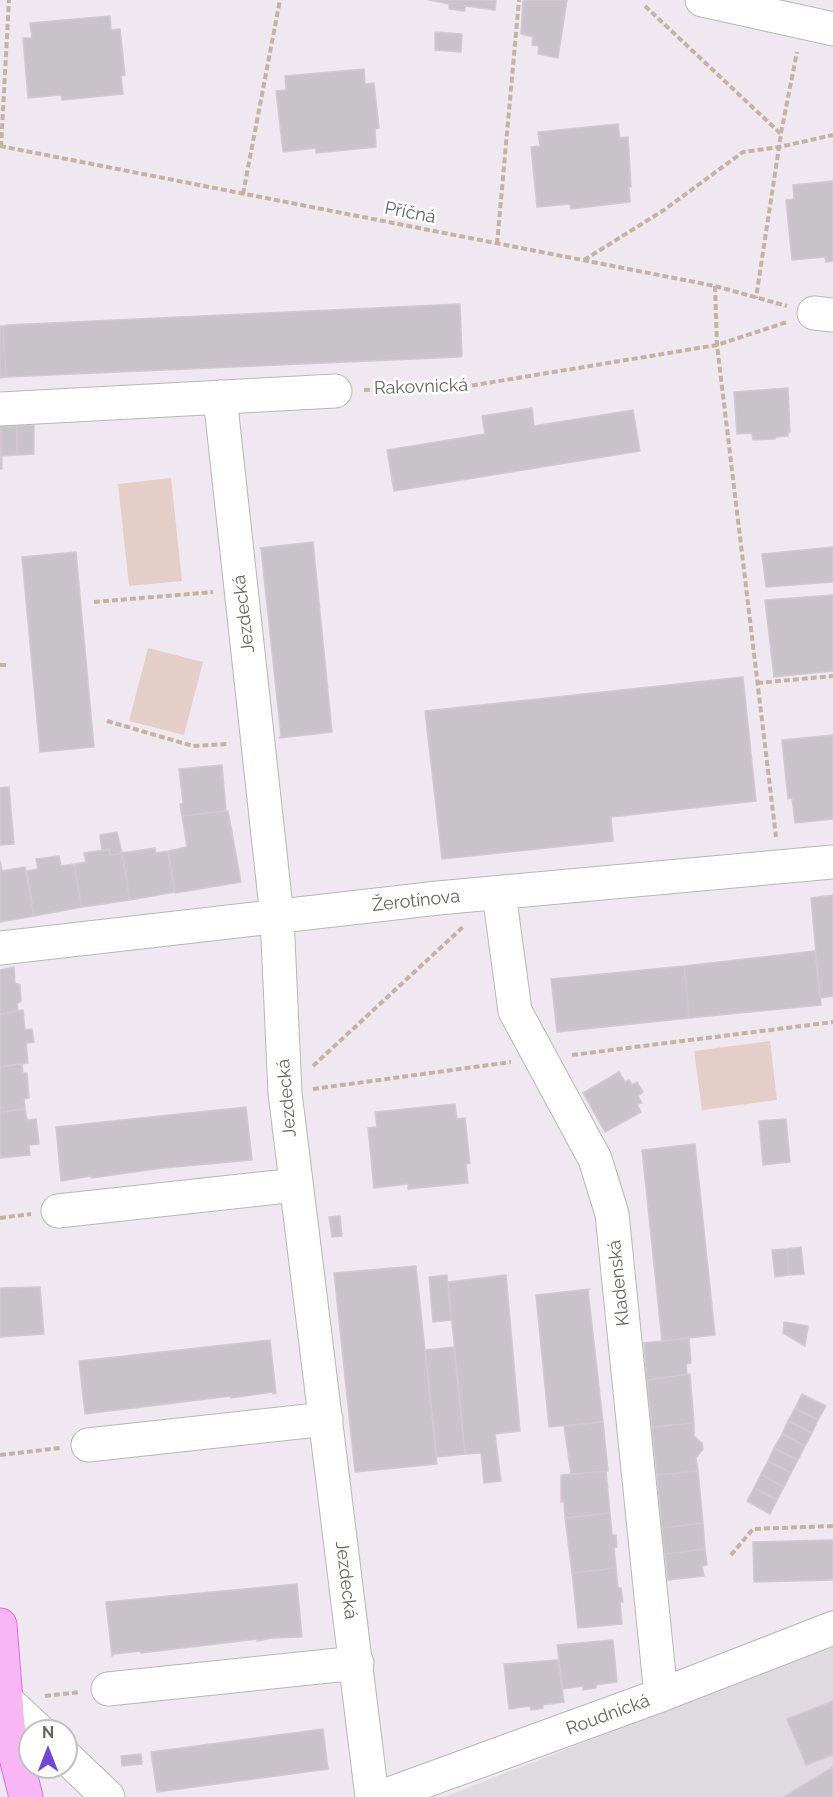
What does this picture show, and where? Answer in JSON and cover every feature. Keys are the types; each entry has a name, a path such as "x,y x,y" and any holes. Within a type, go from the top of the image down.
{"main road":[{"path":"0,1625 6,1700 26,1797"}],"street":[{"path":"702,0 833,29"},
{"path":"0,409 335,391"},
{"name":"Jezdecká","path":"220,397 278,917 285,1093 372,1797"},
{"name":"Žerotínova","path":"0,948 499,893 833,862"},
{"name":"Kladenská","path":"499,893 515,1011 595,1159 612,1214 661,1695"},
{"path":"58,1211 296,1185"},
{"path":"88,1445 326,1419"},
{"name":"Roudnická","path":"381,1797 661,1695 833,1628"},
{"path":"108,1689 357,1663"},
{"path":"78,1768 108,1797"}],"path":[{"path":"0,146 9,0"},
{"path":"243,194 280,0"},
{"path":"497,244 519,0"},
{"path":"645,6 781,134"},
{"path":"756,298 781,134 797,48"},
{"path":"583,261 664,210 743,152 833,135"},
{"name":"Příčná","path":"0,146 715,286 823,314"},
{"path":"715,286 717,345 779,868"},
{"name":"Rakovnická","path":"335,391 469,386 717,345 823,314"},
{"path":"94,602 241,590"},
{"path":"0,665 8,665"},
{"path":"757,683 833,676"},
{"path":"107,721 193,746 258,741"},
{"path":"0,1455 88,1445"},
{"path":"730,1555 753,1529 833,1526"},
{"path":"6,1700 108,1689"}],"shaded area":[{"path":"171,478 182,581 129,586 118,484"},
{"path":"148,648 203,662 184,735 129,721"},
{"path":"770,1041 777,1100 702,1110 694,1051"},
{"path":"833,1645 833,1797 444,1797"}],"building":[{"path":"429,0 496,0 495,10 465,6 465,11 449,9 449,4"},
{"path":"523,0 567,0 558,58 538,54 539,46 532,45 533,37 521,34"},
{"path":"110,16 111,30 120,29 125,75 121,76 123,94 62,100 61,95 28,98 23,38 32,38 30,23"},
{"path":"435,32 462,34 461,52 435,50"},
{"path":"364,69 365,84 374,83 379,128 375,129 376,147 316,153 316,148 283,152 276,91 286,90 285,76"},
{"path":"618,124 620,138 628,137 630,202 571,209 570,204 537,207 531,147 540,146 538,132"},
{"path":"833,181 833,261 826,262 825,257 792,260 786,200 794,199 793,185"},
{"path":"460,304 462,356 460,357 6,377 3,326 7,325"},
{"path":"0,326 3,326 6,377 0,378"},
{"path":"788,388 790,432 788,436 753,440 752,433 737,434 734,392"},
{"path":"532,408 534,426 633,410 640,451 394,491 387,450 485,434 482,416"},
{"path":"34,425 34,454 17,455 17,426"},
{"path":"1,426 2,469 0,469"},
{"path":"1,426 17,426 17,455 1,456"},
{"path":"313,542 332,732 279,738 281,736 260,548"},
{"path":"833,547 833,582 766,587 762,554"},
{"path":"76,552 94,747 40,752 22,557"},
{"path":"833,595 833,671 774,677 765,600"},
{"path":"743,677 756,801 611,817 613,841 442,859 425,711"},
{"path":"833,735 833,819 795,823 792,798 788,799 782,740"},
{"path":"222,765 226,811 182,816 180,804 183,803 179,769"},
{"path":"9,787 14,844 0,845 0,788"},
{"path":"228,811 241,882 175,893 168,851 187,847 182,816"},
{"path":"117,832 122,853 110,855 109,849 102,851 100,835"},
{"path":"155,848 156,853 168,851 175,892 130,900 122,853"},
{"path":"109,849 110,855 122,853 130,900 82,907 74,864 86,862 84,853"},
{"path":"59,856 61,866 74,864 82,907 34,916 27,871 38,869 36,859"},
{"path":"0,861 2,871 25,867 34,916 0,922"},
{"path":"833,895 833,996 820,998 811,898"},
{"path":"815,951 821,1005 689,1018 684,966"},
{"path":"684,966 689,1018 557,1032 551,979"},
{"path":"14,967 15,983 20,985 21,1001 17,1004 18,1011 0,1014 0,970"},
{"path":"23,1010 25,1030 32,1029 34,1042 26,1043 28,1063 0,1067 0,1014"},
{"path":"22,1063 23,1073 27,1073 29,1098 24,1099 25,1109 0,1112 0,1067"},
{"path":"619,1072 625,1082 629,1080 632,1085 637,1082 643,1092 638,1096 642,1103 637,1104 641,1112 605,1132 583,1093"},
{"path":"455,1104 457,1119 465,1118 470,1163 466,1164 468,1183 408,1189 408,1184 374,1188 368,1128 377,1127 375,1112"},
{"path":"246,1107 252,1160 61,1181 56,1127"},
{"path":"25,1109 27,1120 36,1119 39,1144 29,1145 30,1155 0,1158 0,1112"},
{"path":"786,1119 790,1162 763,1165 759,1121"},
{"path":"695,1144 715,1335 662,1341 642,1150"},
{"path":"340,1216 342,1236 332,1237 329,1217"},
{"path":"801,1247 804,1274 789,1275 787,1249"},
{"path":"787,1249 789,1275 775,1277 772,1250"},
{"path":"416,1266 437,1464 355,1472 334,1273"},
{"path":"447,1275 451,1320 433,1322 429,1277"},
{"path":"506,1275 520,1431 495,1434 501,1481 484,1483 481,1453 465,1454 448,1282"},
{"path":"40,1287 44,1334 0,1337 0,1288"},
{"path":"590,1289 588,1290 603,1422 549,1427 536,1295"},
{"path":"784,1322 808,1326 805,1346 783,1333"},
{"path":"689,1338 691,1363 686,1364 687,1374 647,1380 644,1343"},
{"path":"270,1340 276,1393 231,1398 231,1396 85,1414 79,1361"},
{"path":"454,1347 465,1454 437,1457 425,1350"},
{"path":"690,1374 694,1423 652,1427 647,1380"},
{"path":"802,1394 826,1406 818,1420 795,1408"},
{"path":"795,1408 818,1420 812,1433 788,1421"},
{"path":"788,1421 812,1433 805,1446 782,1434"},
{"path":"603,1422 608,1471 571,1474 564,1426"},
{"path":"694,1423 694,1436 702,1443 703,1449 696,1458 698,1471 657,1475 652,1427"},
{"path":"782,1434 805,1446 798,1460 774,1448"},
{"path":"774,1448 798,1460 791,1473 768,1461"},
{"path":"768,1461 791,1473 784,1487 761,1474"},
{"path":"606,1471 610,1513 565,1518 564,1502 561,1502 561,1475"},
{"path":"698,1471 703,1523 662,1528 657,1475"},
{"path":"761,1474 784,1487 777,1500 754,1488"},
{"path":"754,1488 777,1500 770,1514 747,1501"},
{"path":"610,1513 612,1535 616,1535 617,1547 614,1548 616,1568 572,1573 565,1518"},
{"path":"703,1523 705,1549 665,1554 662,1528"},
{"path":"833,1540 833,1580 754,1582 753,1542"},
{"path":"705,1549 707,1565 702,1566 704,1576 668,1580 665,1554"},
{"path":"616,1568 618,1588 621,1588 623,1602 620,1602 622,1624 578,1628 572,1573"},
{"path":"297,1584 302,1637 257,1641 257,1639 112,1656 106,1602"},
{"path":"613,1640 617,1682 596,1685 596,1688 583,1690 583,1686 563,1689 557,1645"},
{"path":"558,1660 564,1702 543,1705 543,1708 531,1710 530,1706 509,1709 504,1664"},
{"path":"833,1701 833,1755 806,1765 787,1719"},
{"path":"323,1729 328,1769 157,1792 151,1752"},
{"path":"141,1754 142,1764 122,1766 121,1756"},
{"path":"833,1767 833,1797 784,1797"}]}
